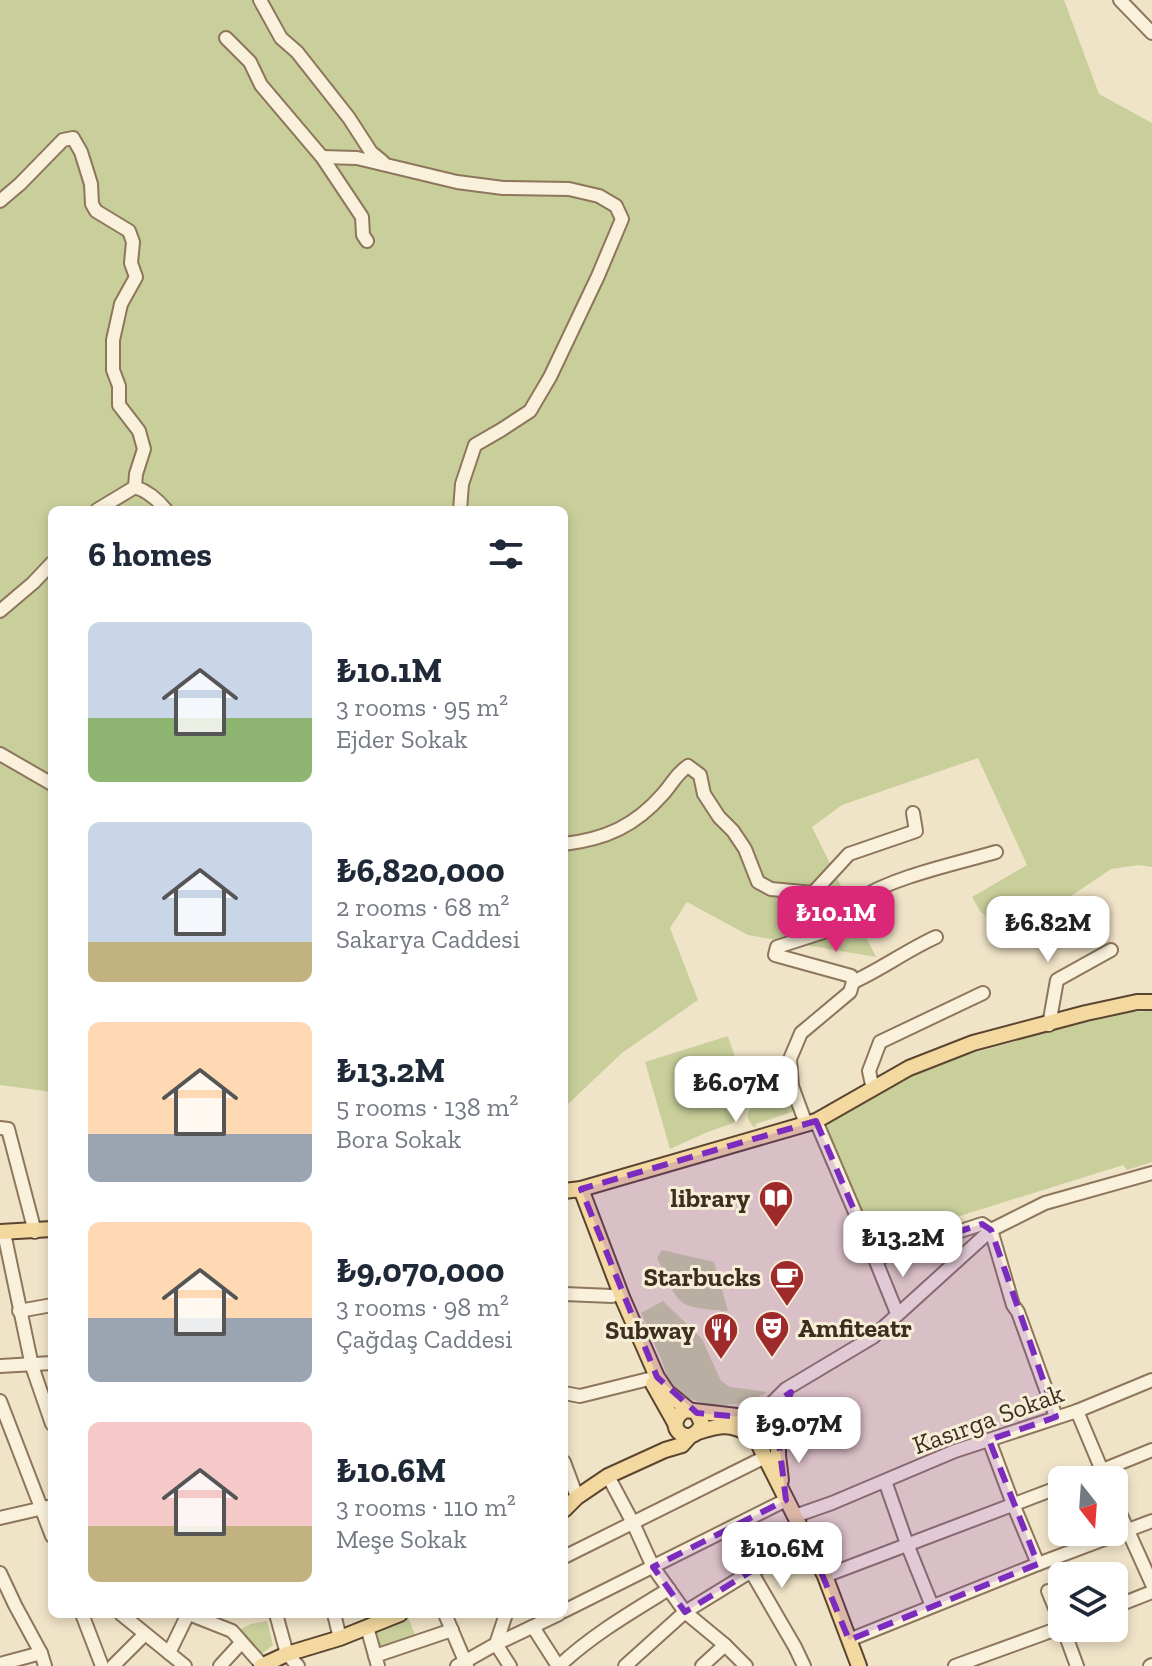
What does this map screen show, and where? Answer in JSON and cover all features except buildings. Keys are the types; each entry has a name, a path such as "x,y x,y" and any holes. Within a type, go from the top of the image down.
{"main road":[{"path":"568,1191 811,1122 909,1068 973,1043 1086,1013 1137,1002 1152,1002"},
{"path":"581,1189 668,1414 685,1431"},
{"path":"2,1232 48,1230"},
{"path":"568,1506 608,1476 665,1450 685,1431 702,1424 693,1411 654,1378"},
{"path":"685,1431 678,1415 685,1410 771,1415 778,1421 778,1455 786,1500"},
{"path":"761,1416 750,1426 754,1438 825,1576 859,1666"},
{"path":"685,1431 727,1426 740,1429 766,1443 778,1435"},
{"path":"261,1665 390,1618"}],"street":[{"path":"260,0 281,38 297,52 371,152 388,166"},
{"path":"1120,0 1152,33"},
{"path":"226,38 250,62 261,85 322,157 362,217 363,235 367,241"},
{"path":"0,201 63,140 73,138 81,152 96,211 129,231 133,242 131,263 136,277 121,304 113,340 113,370 119,386 119,405 139,431 144,449 135,487"},
{"path":"322,157 357,158 457,182 569,189 599,196 616,206 622,219 550,377 530,411 475,445 462,484 460,506"},
{"path":"104,506 135,487 144,490 163,506"},
{"path":"0,611 48,567"},
{"path":"0,754 48,782"},
{"path":"568,843 600,838 623,829 664,793 676,775 688,766 700,775 704,794 745,849 758,882 771,889 858,900 870,892 915,876 996,852"},
{"path":"813,893 849,854 916,831 913,813"},
{"path":"858,900 857,912 833,929 777,947 775,955 851,976 850,992 801,1033 790,1059 792,1086 875,1259 897,1313"},
{"path":"853,982 936,937"},
{"path":"1049,1025 1057,980 1111,950"},
{"path":"873,1089 869,1071 880,1042 983,993"},
{"path":"0,1128 8,1129 35,1232"},
{"path":"761,1416 786,1389 873,1337 991,1230 1035,1206 1152,1173"},
{"path":"875,1259 982,1224 991,1230 1013,1305 1056,1417"},
{"path":"2,1232 32,1366 48,1412"},
{"path":"568,1294 612,1296"},
{"path":"19,1311 48,1306"},
{"path":"0,1366 48,1364"},
{"path":"568,1394 580,1396 654,1378"},
{"name":"Kasırga Sokak","path":"795,1516 955,1451 1077,1411 1152,1380"},
{"path":"0,1401 47,1507 0,1518"},
{"path":"1077,1411 1100,1466"},
{"path":"989,1440 1038,1564"},
{"path":"1122,1466 1152,1450"},
{"path":"568,1555 765,1457"},
{"path":"568,1473 577,1497"},
{"path":"608,1476 653,1567 685,1612 746,1666"},
{"path":"885,1481 932,1606"},
{"path":"825,1576 1048,1491"},
{"path":"568,1610 786,1500"},
{"path":"1128,1530 1152,1521"},
{"path":"727,1530 804,1666"},
{"path":"1128,1532 1152,1584"},
{"path":"625,1666 685,1612 750,1572 810,1545"},
{"path":"849,1640 1085,1546"},
{"path":"0,1573 43,1659 0,1664"},
{"path":"533,1627 558,1666 582,1644 669,1589"},
{"path":"1128,1601 1152,1592"},
{"path":"84,1618 102,1666"},
{"path":"126,1618 185,1666"},
{"path":"169,1653 186,1618"},
{"path":"198,1618 232,1631 261,1665"},
{"path":"277,1618 287,1654 298,1666"},
{"path":"335,1618 340,1638"},
{"path":"447,1618 463,1665 496,1644 551,1618"},
{"path":"496,1644 505,1618"},
{"path":"367,1627 377,1661 452,1630"},
{"path":"958,1665 1048,1631"},
{"path":"113,1666 145,1634"},
{"path":"1068,1642 1077,1666"},
{"path":"220,1666 241,1643"},
{"path":"496,1644 510,1666"},
{"path":"702,1666 725,1645"}],"highlighted area":[{"path":"816,1121 875,1259 982,1224 991,1230 1056,1417 989,1440 1038,1564 849,1640 810,1545 750,1572 685,1612 653,1567 786,1500 778,1435 791,1392 754,1418 697,1413 657,1377 581,1189"}],"green space":[{"path":"0,0 1064,0 1099,94 1152,123 1152,867 1139,865 1111,869 1010,937 980,911 972,897 1027,865 978,758 842,805 812,827 876,957 748,935 687,902 670,928 698,1000 622,1053 568,1104 568,506 48,506 48,1091 0,1085"},
{"path":"1152,1011 1152,1162 1127,1170 1123,1165 871,1242 822,1123 931,1065 1069,1026 1129,1012"},
{"path":"728,1036 750,1104 733,1123 670,1149 645,1062"},
{"path":"783,1083 789,1088 795,1106 792,1112 756,1124 755,1128 748,1117 752,1106 750,1097"},
{"path":"662,1250 714,1262 728,1311 697,1308 681,1301 657,1258"},
{"path":"663,1301 702,1339 721,1381 730,1387 767,1392 742,1402 716,1405 691,1399 680,1392 668,1377 641,1313"},
{"path":"408,1618 416,1637 378,1652 372,1631"},
{"path":"267,1621 273,1645 259,1656 237,1631"}],"place":[{"name":"library","path":"776,1229"},
{"name":"Starbucks","path":"787,1308"},
{"name":"Amfiteatr","path":"772,1359"},
{"name":"Subway","path":"721,1361"}]}
